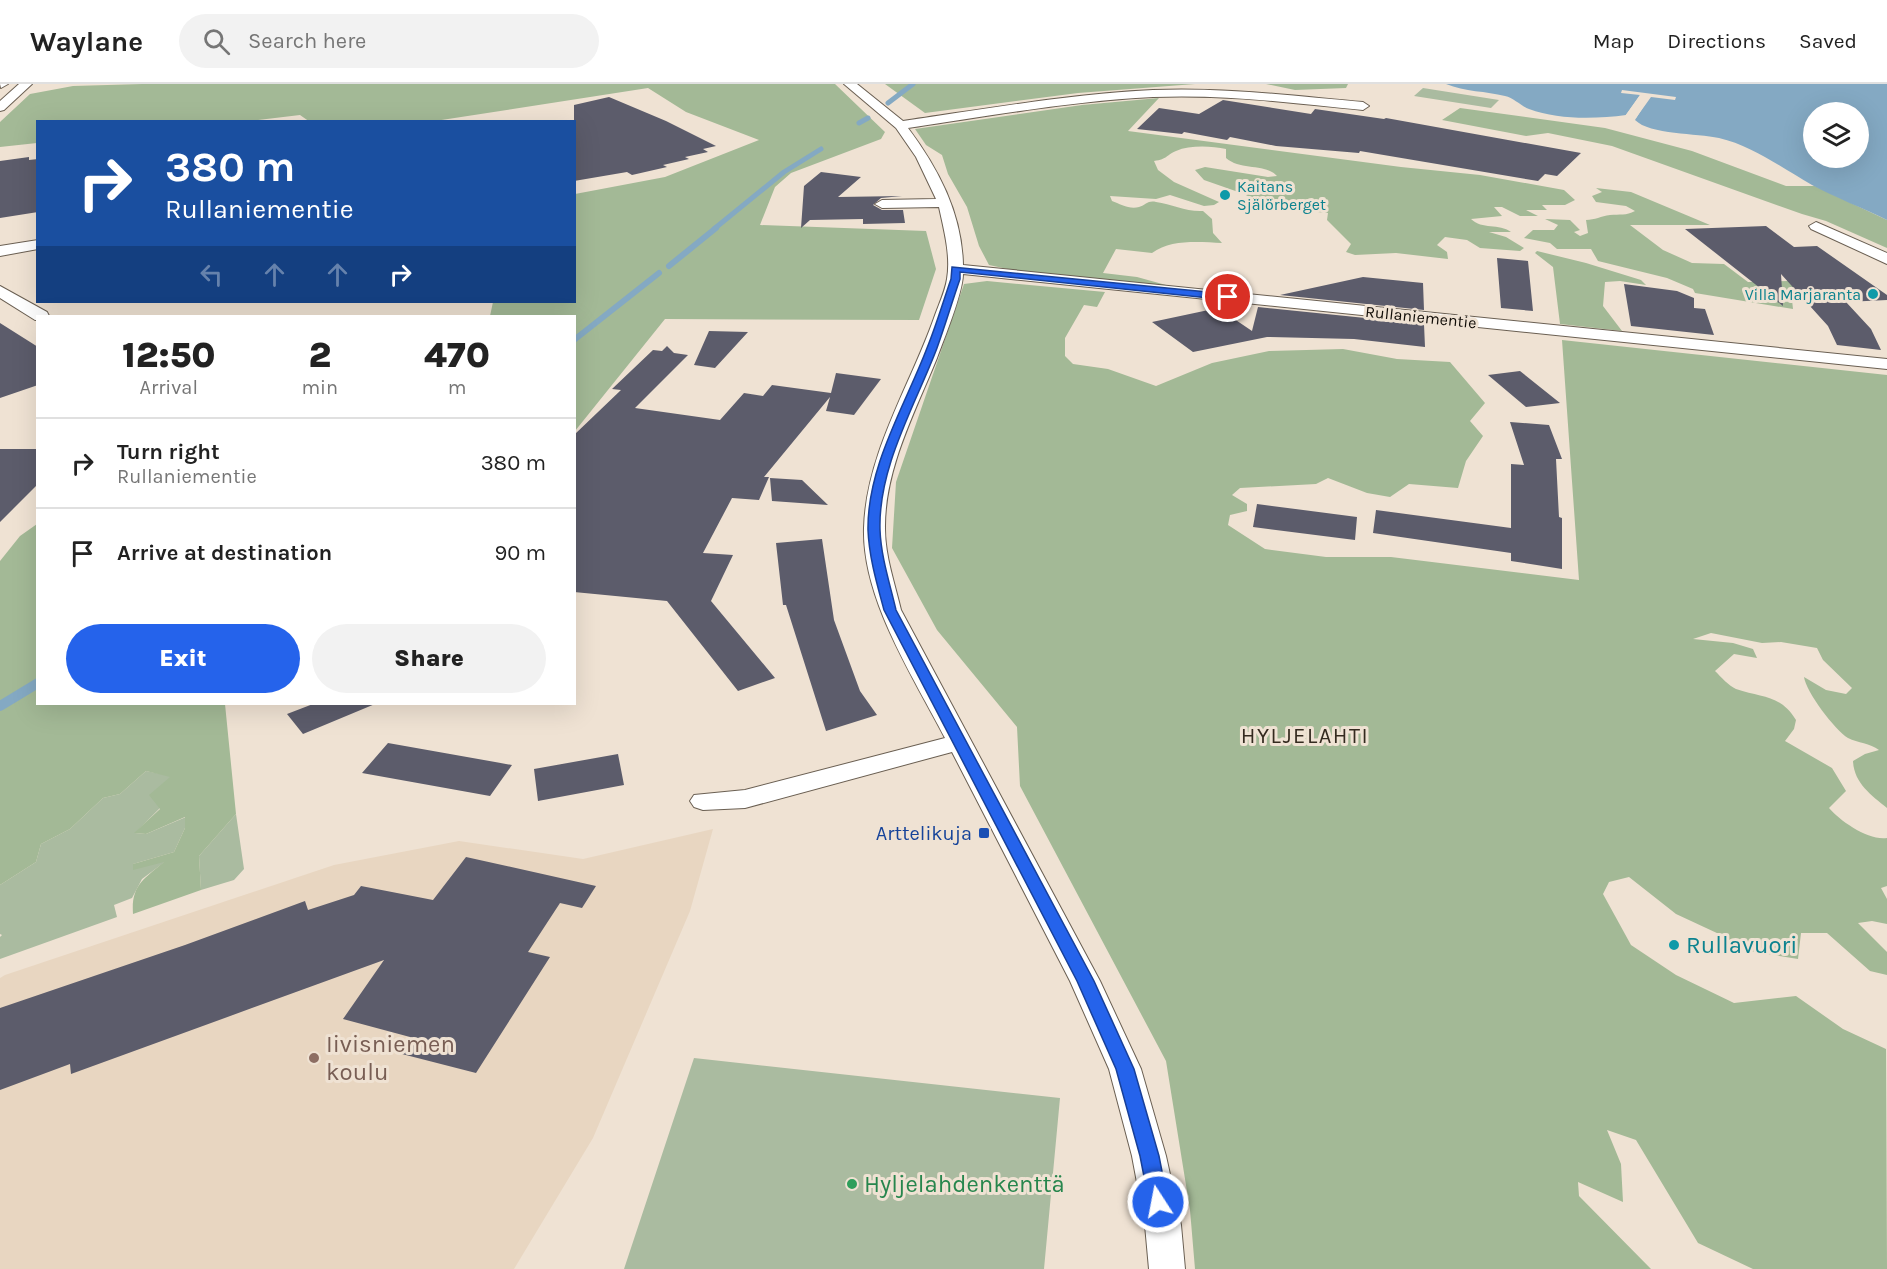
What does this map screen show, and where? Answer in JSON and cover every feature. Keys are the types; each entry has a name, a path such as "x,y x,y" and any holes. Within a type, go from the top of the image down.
{"street":[{"path":"0,107 26,84"},
{"path":"850,84 900,125 923,157 945,203 951,225 956,269 955,279 932,348 886,461 876,503 874,530 876,555 890,610 1085,981 1125,1069 1149,1156 1163,1225 1167,1269"},
{"path":"900,125 1079,100 1188,92 1266,96 1364,106"},
{"path":"882,204 945,203"},
{"path":"1816,226 1887,259"},
{"path":"0,251 36,244"},
{"name":"Rullaniementie","path":"956,269 1887,364"},
{"path":"0,291 39,315"},
{"path":"703,801 745,799 960,742"}],"shaded area":[{"name":"Iivisniemen koulu","path":"713,829 690,911 593,1138 514,1269 0,1269 0,978 334,865 459,841 583,859"}],"green space":[{"path":"142,84 835,84 885,132 881,139 791,173 775,187 760,225 926,231 936,269 919,320 665,319 576,430 576,315 490,315 493,303 576,303 576,194 665,177 759,140 686,112 648,88 441,120 307,120 300,115 259,120 36,120 36,143 0,147 0,122 30,94 73,86"},
{"path":"885,84 1195,84 1078,93 925,113"},
{"path":"1266,84 1348,84 1346,88 1295,90"},
{"path":"1423,88 1499,100 1491,108 1414,96"},
{"path":"1159,98 1128,131 1401,167 1480,175 1564,190 1575,200 1565,205 1542,205 1547,210 1526,210 1538,216 1520,216 1502,207 1494,207 1502,216 1471,219 1480,224 1511,232 1489,232 1506,237 1524,248 1520,251 1480,248 1467,240 1445,237 1437,245 1447,252 1448,259 1396,253 1355,255 1346,252 1351,244 1327,220 1328,213 1296,210 1255,200 1204,180 1195,170 1205,167 1268,177 1277,176 1272,172 1232,162 1226,158 1226,149 1188,148 1154,161 1158,170 1174,182 1219,202 1204,206 1170,195 1156,199 1110,196 1112,201 1129,207 1136,208 1149,202 1162,203 1203,211 1212,219 1213,233 1222,243 1176,243 1152,253 1116,249 1103,273 1137,277 1166,285 1152,286 1022,272 989,265 979,246 967,207 948,174 942,155 926,145 915,129 1082,105"},
{"path":"1460,108 1605,128 1692,151 1786,186 1815,186 1887,220 1887,248 1826,221 1612,146 1548,133 1526,136 1442,120"},
{"path":"1596,188 1631,192 1710,225 1630,225 1663,250 1692,263 1724,264 1748,282 1831,280 1854,299 1792,300 1793,309 1695,293 1693,289 1667,278 1598,261 1591,249 1557,249 1550,243 1524,238 1533,230 1554,230 1558,225 1545,219 1570,220 1580,230 1574,232 1580,236 1588,233 1586,220 1635,211 1626,206 1596,202 1592,196 1602,192"},
{"path":"1537,251 1641,280 1646,285 1620,281 1605,282 1603,306 1622,331 1560,324 1553,267 1535,253"},
{"path":"987,281 1105,292 1097,307 1084,305 1065,338 1065,356 1073,364 1108,369 1156,386 1212,363 1269,351 1343,349 1397,359 1450,362 1485,403 1470,421 1483,436 1466,461 1458,488 1409,484 1390,497 1367,493 1328,478 1316,484 1240,488 1232,495 1247,504 1247,511 1230,515 1228,525 1265,549 1326,557 1391,557 1579,580 1562,340 1887,375 1887,808 1869,793 1856,776 1854,769 1853,761 1879,750 1842,734 1822,710 1806,684 1804,677 1826,690 1846,694 1852,688 1823,660 1817,648 1781,642 1762,643 1711,633 1693,639 1733,643 1753,649 1757,658 1734,654 1715,671 1733,688 1770,698 1784,705 1796,720 1794,729 1785,741 1832,768 1846,791 1829,808 1855,829 1872,836 1887,838 1887,886 1881,888 1887,899 1887,924 1872,921 1858,923 1887,952 1887,975 1870,971 1827,933 1801,933 1798,959 1749,951 1676,914 1629,877 1609,882 1603,894 1631,945 1676,975 1734,1003 1796,996 1843,1029 1886,1049 1887,1269 1753,1269 1698,1243 1636,1140 1607,1130 1621,1164 1623,1202 1578,1182 1579,1196 1651,1269 1195,1269 1190,1210 1166,1061 1020,786 1017,727 937,630 892,548 896,482 964,284"},
{"path":"36,525 36,705 225,705 236,814 199,856 201,890 133,914 134,896 137,889 145,878 164,862 133,870 133,864 174,852 185,828 185,817 146,834 134,833 160,809 149,795 170,777 146,771 120,794 103,798 70,829 41,844 36,862 0,885 0,561 20,536"},
{"path":"146,771 171,776 160,808 135,833 146,834 186,817 185,828 174,852 133,864 166,861 142,879 132,898 114,905 117,917 0,959 0,937 2,935 0,934 0,885 36,862 41,844 70,829 103,798 120,794"},
{"path":"236,814 244,869 234,880 201,890 199,856"},
{"name":"Hyljelahdenkenttä","path":"694,1058 1060,1098 1044,1269 624,1269"}],"water":[{"path":"1446,84 1887,84 1887,220 1821,190 1744,146 1719,138 1662,131 1642,125 1635,120 1650,96 1640,95 1626,115 1577,118 1540,113 1505,96"}],"pier":[{"path":"1622,90 1676,97 1675,100 1651,97 1636,118 1633,118 1646,99 1642,98 1628,117 1625,116 1640,95 1621,93"}],"building":[{"path":"609,97 666,121 716,146 703,149 708,152 685,157 689,159 663,165 667,167 632,175 627,172 576,181 574,105"},
{"path":"1223,100 1311,114 1315,109 1386,118 1581,153 1557,176 1545,174 1538,181 1360,151 1359,153 1276,146 1230,137 1227,140 1184,132 1182,134 1137,129 1159,108 1199,114"},
{"path":"29,157 29,160 36,159 36,212 0,218 0,161"},
{"path":"821,172 861,177 838,197 902,196 881,198 873,205 882,210 903,210 905,223 863,224 863,219 810,220 801,228 804,186"},
{"path":"1766,226 1794,247 1817,246 1887,295 1887,300 1846,302 1871,329 1881,350 1837,345 1828,326 1781,274 1783,306 1685,229"},
{"path":"1497,258 1528,261 1533,311 1501,308"},
{"path":"1363,277 1423,283 1424,310 1280,295"},
{"path":"1624,284 1677,291 1694,298 1694,308 1705,309 1714,335 1631,326"},
{"path":"1258,307 1424,324 1425,347 1354,339 1267,337 1193,352 1152,322 1218,308 1252,331"},
{"path":"0,323 36,346 36,386 0,398"},
{"path":"709,331 748,332 715,368 694,365"},
{"path":"667,346 674,353 688,355 635,408 720,420 744,393 763,396 772,385 831,393 836,373 881,379 854,415 826,411 830,397 764,477 769,477 759,500 732,498 703,553 733,555 711,601 775,678 738,691 667,601 576,592 576,433 621,390 612,389 653,350 662,351"},
{"path":"1520,371 1560,403 1526,407 1488,375"},
{"path":"1510,422 1549,425 1562,459 1556,459 1559,517 1562,518 1562,569 1511,561 1511,553 1373,533 1376,510 1511,528 1511,464 1524,465"},
{"path":"0,449 36,449 36,486 0,522"},
{"path":"770,478 802,480 828,505 772,501"},
{"path":"1257,504 1357,517 1355,540 1253,527"},
{"path":"822,539 834,620 860,691 877,715 826,731 786,605 783,605 776,543"},
{"path":"310,705 373,705 303,734 287,714"},
{"path":"388,743 512,765 490,796 362,773"},
{"path":"618,754 624,785 538,801 534,769"},
{"path":"466,857 596,886 582,908 560,903 528,952 550,957 476,1073 398,1053 410,1037 343,1019 384,960 71,1074 70,1064 0,1090 0,1008 305,901 308,910 354,895 361,886 433,900"}],"waterway":[{"path":"888,103 913,84"},
{"path":"859,123 868,118"},
{"path":"714,229 784,172 821,149"},
{"path":"669,266 716,228"},
{"path":"576,338 659,273"},
{"path":"0,706 36,684"}],"place":[{"name":"Kaitans Själörberget","path":"1225,195"},
{"name":"Villa Marjaranta","path":"1873,294"},
{"name":"Arttelikuja","path":"984,833"},
{"name":"Rullavuori","path":"1674,945"},
{"name":"Iivisniemen koulu","path":"314,1058"},
{"name":"Hyljelahdenkenttä","path":"852,1184"}],"district":[{"name":"HYLJELAHTI","path":"1305,736"}],"route":[{"path":"1158,1202 1149,1156 1125,1069 1085,981 890,610 876,555 874,530 876,503 890,449 932,348 955,279 956,269 1228,297"}]}
